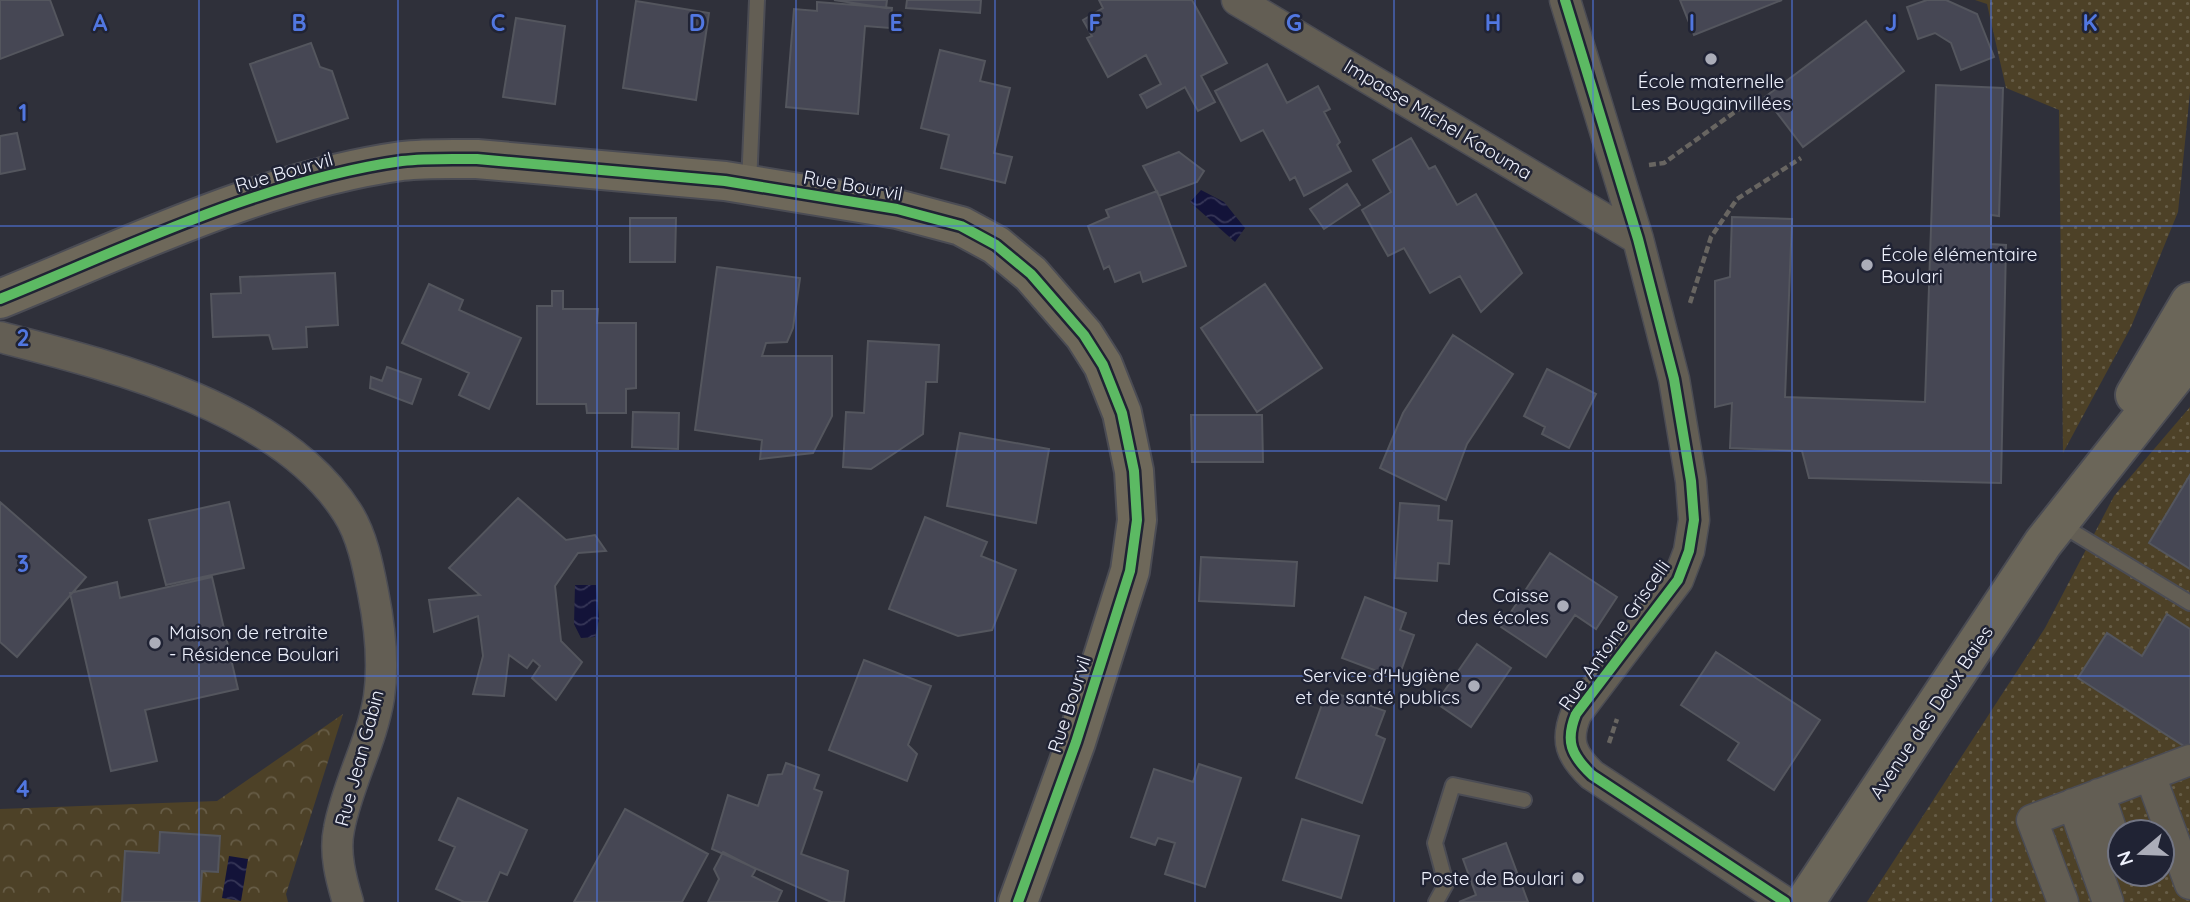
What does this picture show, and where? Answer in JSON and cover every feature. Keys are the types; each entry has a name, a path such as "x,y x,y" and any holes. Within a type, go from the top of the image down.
{"main road":[{"name":"Avenue des Deux Baies","path":"1805,902 2059,523 2190,302"},
{"name":"Avenue des Deux Baies","path":"2059,523 2190,357"}],"street":[{"name":"Impasse Michel Kaouma","path":"1237,0 1638,239"},
{"name":"Rue Antoine Griscelli","path":"1565,0 1638,239 1674,379 1691,481 1694,520 1689,551 1678,580 1576,714 1569,733 1572,747 1581,765 1592,775 1785,902"},
{"name":"Rue Bourvil","path":"0,299 225,207 329,176 403,161 477,159 725,181 897,209 961,226 996,245 1031,274 1084,335 1103,365 1122,413 1134,471 1137,520 1130,570 1080,729 1017,902"},
{"name":"Rue Jean Gabin","path":"0,337 79,358 179,391 258,430 299,458 327,486 348,513 364,553 377,615 382,659 378,700 338,831 339,870 348,902"},
{"path":"2106,883 2060,896 2032,820 2190,760"},
{"path":"2150,775 2180,849 2190,884"},
{"path":"2086,799 2106,832"},
{"path":"2086,799 2106,871"}],"lane":[{"path":"749,185 758,0"},
{"path":"2059,523 2190,603"},
{"path":"1436,902 1446,884 1435,842 1452,785 1524,800"}],"path":[{"path":"1647,165 1664,163 1757,96"}],"green space":[{"path":"1975,0 2190,0 2190,92 2178,212 2131,327 2063,453 2059,110 2006,88 1987,4"},
{"path":"2190,407 2190,902 1867,902 2045,628 2114,496"},
{"path":"343,714 286,894 288,902 0,902 0,809 217,801"}],"water":[{"path":"1201,190 1224,202 1245,228 1235,242 1190,202"},
{"path":"575,585 596,585 599,619 595,637 581,638 574,624"},
{"path":"229,856 248,859 241,901 222,898"}],"building":[{"path":"0,0 50,0 63,35 0,59"},
{"path":"834,0 887,0 886,8"},
{"path":"907,0 981,0 980,13 906,8"},
{"path":"1099,0 1192,0 1227,63 1201,76 1215,102 1198,111 1185,87 1147,108 1140,95 1161,84 1146,55 1108,77 1087,38 1092,36 1083,20 1103,8"},
{"path":"1680,0 1782,0 1694,35"},
{"path":"1927,0 1946,0 1977,14 1994,57 1961,70 1951,43 1935,33 1918,39 1907,7"},
{"path":"636,1 709,13 696,100 623,88"},
{"path":"817,2 892,8 890,28 865,26 858,114 786,107 794,9 817,11"},
{"path":"516,18 565,26 555,104 503,97"},
{"path":"1866,21 1904,71 1803,147 1765,97"},
{"path":"311,43 320,67 332,71 348,118 277,142 250,64"},
{"path":"940,50 985,61 980,81 1010,88 994,153 1012,157 1005,183 941,168 949,135 921,128"},
{"path":"1267,64 1287,103 1318,86 1330,109 1324,112 1351,171 1304,196 1295,177 1290,180 1263,130 1241,141 1215,91"},
{"path":"1936,85 2003,88 1999,216 1991,215 1991,244 2006,245 2001,483 1809,478 1802,451 1730,448 1732,403 1715,407 1715,281 1730,277 1732,217 1792,219 1785,397 1925,402"},
{"path":"17,133 25,169 0,174 0,136"},
{"path":"1411,138 1429,169 1435,166 1457,205 1476,194 1522,273 1481,312 1460,276 1430,293 1404,248 1388,256 1362,210 1391,192 1373,160"},
{"path":"1179,152 1204,171 1197,182 1159,196 1143,166"},
{"path":"1347,184 1360,205 1324,229 1310,209"},
{"path":"1157,191 1186,266 1143,282 1140,272 1115,282 1109,266 1104,269 1088,226 1109,217 1106,210"},
{"path":"630,218 676,218 675,262 630,262"},
{"path":"717,267 800,278 793,328 787,342 766,343 762,356 832,356 832,416 813,453 760,459 762,440 695,430"},
{"path":"335,273 338,325 306,327 307,347 273,349 269,335 213,337 211,294 241,293 240,277"},
{"path":"429,284 463,300 459,310 521,338 489,409 459,395 469,373 402,343"},
{"path":"1265,284 1322,368 1257,412 1201,328"},
{"path":"552,291 563,291 563,309 598,309 597,323 636,323 636,388 626,389 626,413 587,413 586,404 537,404 537,306 552,306"},
{"path":"1453,335 1513,374 1467,444 1446,500 1380,468 1403,413"},
{"path":"868,341 939,345 937,382 926,382 923,434 871,469 843,467 846,412 864,413"},
{"path":"387,367 421,379 412,404 370,388 371,377 382,381"},
{"path":"1547,369 1596,394 1569,448 1542,434 1545,427 1524,416"},
{"path":"633,412 679,413 678,449 632,447"},
{"path":"1191,415 1262,415 1263,462 1192,462"},
{"path":"960,433 1049,449 1036,523 947,506"},
{"path":"2190,475 2190,569 2149,543"},
{"path":"518,498 566,540 595,535 606,551 578,553 555,586 561,641 582,662 556,700 532,678 540,666 533,660 527,668 509,655 504,696 473,694 483,656 478,616 434,632 429,600 480,595 449,568"},
{"path":"0,502 86,577 17,657 0,642"},
{"name":"Maison de retraite - Résidence Boulari","path":"229,502 244,568 166,585 149,520"},
{"path":"1400,503 1439,506 1438,520 1452,521 1449,564 1438,563 1437,581 1395,578"},
{"path":"925,517 987,542 981,556 1016,570 992,630 958,636 889,609"},
{"name":"Caisse des écoles","path":"1550,553 1617,597 1596,629 1575,615 1546,657 1501,627"},
{"path":"1201,557 1297,562 1294,606 1199,601"},
{"name":"Maison de retraite - Résidence Boulari","path":"212,577 238,689 145,710 157,761 111,771 70,593 117,582 120,598"},
{"path":"1365,597 1406,613 1400,630 1414,635 1398,679 1342,658"},
{"path":"2167,614 2190,629 2190,750 2078,678 2107,633 2142,656"},
{"name":"Service d'Hygiène et de santé publics","path":"1477,644 1511,668 1471,727 1436,703"},
{"path":"1716,652 1820,720 1774,790 1728,760 1739,743 1681,705"},
{"path":"864,660 931,686 908,745 917,754 907,781 829,750"},
{"path":"1327,690 1385,711 1376,735 1385,739 1362,803 1296,778"},
{"path":"786,763 819,775 814,789 822,792 801,854 848,871 844,902 831,902 712,849 728,795 758,806 768,775 782,774"},
{"path":"1199,764 1241,778 1205,887 1165,874 1175,843 1158,838 1155,845 1131,837 1154,769 1193,782"},
{"path":"458,798 527,830 507,875 500,872 487,902 464,902 436,889 455,847 439,840"},
{"path":"625,809 708,854 682,902 574,902"},
{"path":"1302,819 1359,836 1341,898 1283,880"},
{"path":"160,832 220,836 218,872 202,871 200,902 122,902 125,851 159,853"},
{"path":"1506,843 1528,902 1459,902 1476,895 1463,859"},
{"path":"723,852 756,869 752,876 782,891 777,902 708,902 719,879 714,869"}],"cycle path":[{"path":"1565,0 1638,239 1674,379 1691,481 1694,520 1689,551 1678,580 1576,714 1571,732 1572,747 1579,761 1592,775 1785,902"},
{"path":"0,299 147,237 248,199 351,170 421,159 477,159 725,181 897,209 961,226 996,245 1031,274 1084,335 1103,365 1122,413 1134,471 1137,520 1130,571 1076,742 1018,902"}],"place":[{"name":"École maternelle Les Bougainvillées","path":"1711,59"},
{"name":"École élémentaire Boulari","path":"1867,265"},
{"name":"Caisse des écoles","path":"1563,606"},
{"name":"Maison de retraite - Résidence Boulari","path":"155,643"},
{"name":"Service d'Hygiène et de santé publics","path":"1474,686"},
{"name":"Poste de Boulari","path":"1578,878"}]}
